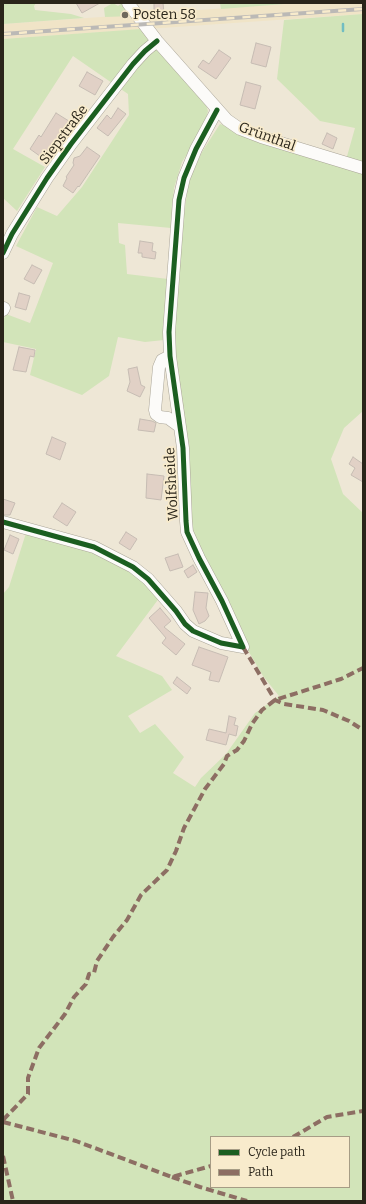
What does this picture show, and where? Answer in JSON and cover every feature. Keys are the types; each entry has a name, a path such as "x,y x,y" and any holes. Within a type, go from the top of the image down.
{"street":[{"name":"Grünthal","path":"128,3 157,41 227,120 240,129 261,137 363,168"},
{"name":"Siepstraße","path":"3,253 12,234 43,184 71,144 134,64 145,51 157,41"},
{"name":"Wolfsheide","path":"3,522 94,547 133,567 148,579 176,611 185,624 193,631 221,643 243,648 222,601 187,532 182,448 170,356 170,324 179,200 184,178 196,149 217,110"},
{"path":"170,356 162,360 159,367 155,410 156,414 160,417 168,418 179,426"}],"shaded area":[{"path":"297,3 363,3 363,14 3,39 3,24"}],"green space":[{"path":"3,3 36,3 34,6 35,10 71,14 84,18 3,24"},
{"path":"113,3 118,6 122,3 132,16 105,17 104,8"},
{"path":"220,3 297,3 221,9"},
{"path":"363,14 363,411 344,428 331,459 343,494 363,513 363,1201 3,1201 3,594 9,587 26,533 93,553 132,572 160,597 116,656 162,676 172,690 128,716 140,733 155,724 184,757 173,773 195,787 201,778 226,754 255,713 279,696 263,676 246,647 191,533 174,333 184,214 189,180 202,152 220,124 344,167 355,128 320,121 277,79 284,20"},
{"path":"141,29 204,99 208,111 205,123 182,162 174,188 171,228 118,223 119,243 125,245 127,274 168,279 164,340 145,342 118,337 109,376 82,395 30,375 36,349 3,342 3,321 6,314 30,323 53,263 16,246 37,207 57,216 82,187 129,115 128,94 73,56 13,149 45,167 17,211 3,198 3,39"}],"building":[{"path":"76,3 100,3 82,13"},
{"path":"154,3 163,3 164,13 154,13"},
{"path":"256,43 271,47 266,67 251,63"},
{"path":"219,50 231,58 216,79 198,67 203,60 209,64"},
{"path":"87,72 103,81 95,95 79,86"},
{"path":"246,82 261,86 255,109 240,105"},
{"path":"118,108 126,114 108,136 97,128 107,115 111,119"},
{"path":"56,113 72,123 62,139 61,138 55,146 53,145 44,159 30,149 39,135 41,137"},
{"path":"327,133 337,138 333,149 322,144"},
{"path":"87,147 100,156 79,187 78,186 73,193 63,186 67,178 66,177 74,165 74,158 80,156"},
{"path":"140,241 153,243 152,251 156,252 155,259 142,257 142,253 138,253"},
{"path":"32,265 42,270 34,284 24,279"},
{"path":"19,293 30,296 26,310 15,307"},
{"path":"19,347 35,350 34,357 30,356 26,372 13,370"},
{"path":"137,367 141,385 145,387 140,397 127,391 130,382 128,369"},
{"path":"140,419 156,423 154,432 138,430"},
{"path":"52,437 66,443 60,460 46,454"},
{"path":"353,457 363,464 363,482 351,475 355,468 349,464"},
{"path":"147,474 164,476 161,500 146,498"},
{"path":"3,499 15,503 10,515 3,515"},
{"path":"62,503 76,512 67,526 53,517"},
{"path":"126,532 137,539 130,550 119,543"},
{"path":"10,535 19,539 13,554 4,550"},
{"path":"178,554 183,567 170,571 165,558"},
{"path":"193,565 197,572 188,578 184,571"},
{"path":"195,592 208,593 206,608 209,616 205,621 199,624 193,610"},
{"path":"160,608 171,621 164,627 185,644 176,655 162,643 166,638 149,618"},
{"path":"199,647 228,657 219,682 209,680 211,672 192,665"},
{"path":"177,677 191,688 187,694 173,683"},
{"path":"229,716 236,718 234,725 238,726 236,736 229,734 226,745 206,740 209,729 226,733"}],"waterway":[{"path":"343,24 343,31"}],"railway":[{"path":"3,34 363,9"}],"marked path":[{"path":"243,647 275,700 284,704 323,710 349,721 363,730"},
{"path":"3,1120 28,1094 28,1078 39,1048 65,1014 74,997 86,984 89,974 94,973 97,961 113,937 127,920 141,895 167,870 176,851 184,828 205,789 224,764 227,756 237,750 244,741 252,724 262,710 275,700 341,679 363,668"},
{"path":"295,1136 327,1117 363,1111"},
{"path":"3,1122 76,1141 172,1177 210,1166"},
{"path":"3,1156 13,1201"},
{"path":"172,1177 247,1201"}],"cycle path":[{"path":"3,253 12,234 47,178 71,144 133,64 157,41"},
{"path":"3,522 94,547 133,567 148,579 176,611 185,624 193,631 221,643 243,647 222,601 187,532 183,448 170,356 169,332 179,200 184,178 196,149 217,110"}],"place":[{"name":"Posten 58","path":"125,15"}]}
